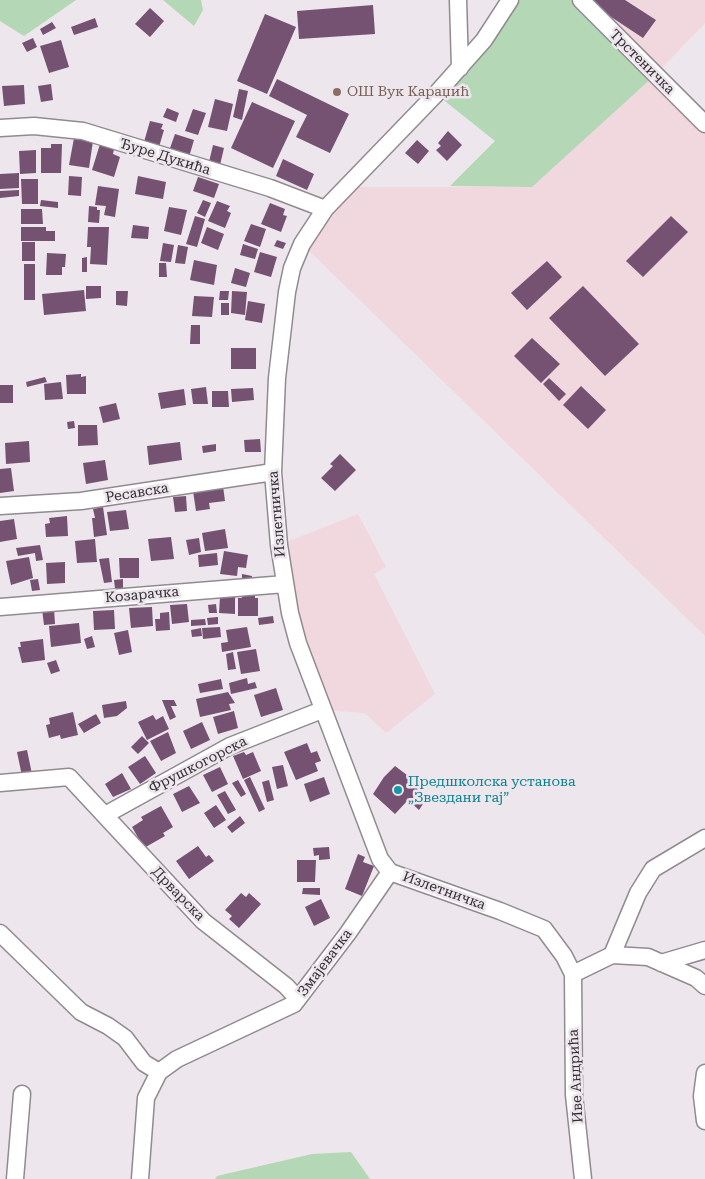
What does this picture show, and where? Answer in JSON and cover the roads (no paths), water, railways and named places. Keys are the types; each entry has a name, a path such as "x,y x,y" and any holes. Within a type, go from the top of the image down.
{"street":[{"path":"458,0 460,68"},
{"name":"Излетничка","path":"510,0 484,40 460,68 325,209 302,244 292,268 287,292 277,378 273,472 279,545 285,584 298,643 380,859 390,872 500,911 544,929 564,956 573,974"},
{"name":"Трстеничка","path":"581,0 705,124"},
{"name":"Ђуре Дукића","path":"0,128 34,126 83,132 270,188 325,209"},
{"name":"Ресавска","path":"0,506 81,501 273,472"},
{"name":"Козарачка","path":"0,607 285,584"},
{"name":"Фрушкогорска","path":"105,815 230,746 322,710"},
{"name":"Дрварска","path":"0,783 68,777 203,921 286,986 298,1000"},
{"path":"612,955 638,893 653,869 705,838"},
{"name":"Змајевачка","path":"158,1072 177,1059 273,1015 298,1000 390,872"},
{"path":"0,933 81,1012 108,1026 125,1038 144,1063 158,1072 146,1098 140,1179"},
{"path":"661,963 705,950"},
{"path":"573,974 612,955 648,957 696,978 705,986"},
{"name":"Иве Андрића","path":"573,974 574,1095 583,1179"},
{"path":"705,1073 705,1121"},
{"path":"15,1179 22,1094"}],"place":[{"name":"ОШ Вук Караџић","path":"337,92"},
{"name":"Предшколска установа „Звездани гај”","path":"398,790"}]}
